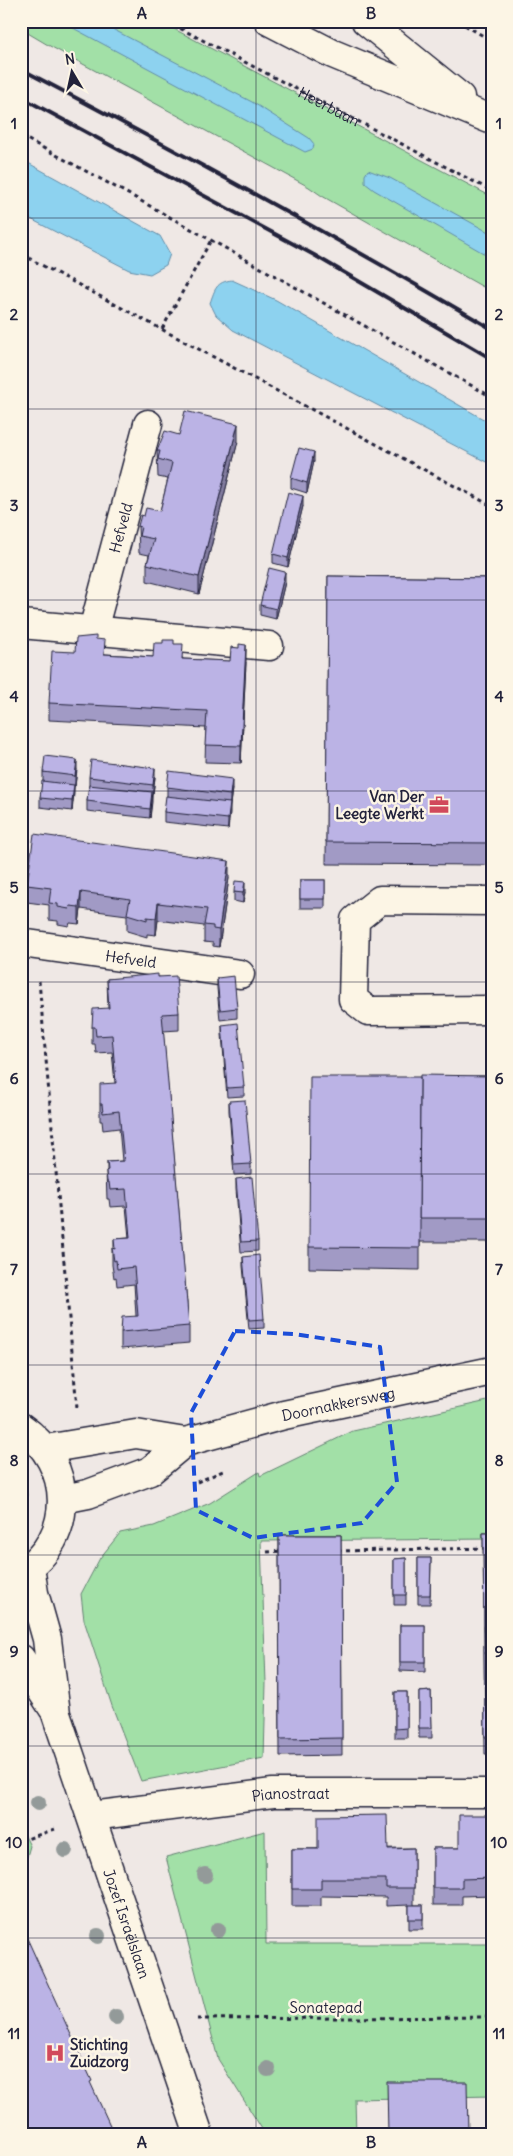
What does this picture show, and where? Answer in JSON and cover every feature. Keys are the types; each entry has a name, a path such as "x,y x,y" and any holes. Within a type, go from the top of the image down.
{"street":[{"path":"269,21 333,54 487,118"},
{"path":"366,21 487,118"},
{"name":"Hefveld","path":"93,630 148,424"},
{"path":"21,624 270,646"},
{"path":"492,901 380,900 355,920 353,1000 368,1011 492,1010"},
{"name":"Hefveld","path":"29,944 240,974"},
{"name":"Doornakkersweg","path":"63,1499 88,1494 150,1471 185,1442 284,1415 492,1371"},
{"path":"21,1427 46,1449 55,1464 61,1481 63,1499 61,1519 54,1537 44,1554 26,1570"},
{"name":"Doornakkersweg","path":"46,1449 136,1434 185,1442"},
{"name":"Jozef Israëlslaan","path":"26,1570 47,1640 56,1714 199,2135"},
{"name":"Jozef Israëlslaan","path":"21,1659 56,1714"},
{"name":"Pianostraat","path":"92,1816 274,1793 492,1793"}],"path":[{"name":"Heerbaan","path":"166,21 492,190"},
{"path":"458,21 492,41"},
{"path":"21,136 492,398"},
{"path":"162,330 211,240"},
{"path":"21,254 492,506"},
{"path":"29,944 77,1413"},
{"path":"335,1551 492,1548"},
{"path":"267,1552 286,1551"},
{"name":"Sonatepad","path":"190,2019 492,2017"}],"highlighted area":[{"path":"235,1331 294,1334 380,1347 397,1482 362,1523 253,1538 196,1510 191,1413"}],"green space":[{"path":"21,21 159,21 492,197 492,292 309,187 48,45 21,29"},
{"path":"492,1400 492,1539 261,1541 266,1683 264,1758 141,1781 112,1706 84,1620 81,1594 100,1558 120,1533 154,1526 210,1503 259,1472 260,1476 353,1431"},
{"path":"21,1474 26,1486 27,1498 26,1510 21,1522"},
{"path":"21,1828 30,1846 21,1877"},
{"path":"265,1831 266,1944 492,1944 492,2096 355,2099 356,2135 270,2135 262,2129 218,2059 166,1857"}],"water":[{"path":"60,21 97,21 252,102 309,138 314,144 313,149 305,152"},
{"path":"21,159 160,236 170,254 166,265 150,274 129,270 21,214"},
{"path":"368,170 390,178 492,234 492,258 374,190 365,183 365,175"},
{"path":"232,280 276,300 492,424 492,465 233,330 216,315 210,303 219,284"}],"building":[{"path":"185,411 238,424 199,577 147,564 154,539 139,536 141,527 138,526 141,515 144,516 146,508 160,511 172,463 158,459 160,451 157,451 165,431 179,435"},
{"path":"299,448 314,452 307,483 291,478"},
{"path":"288,492 303,496 288,558 273,554"},
{"path":"269,568 285,572 276,609 260,605"},
{"path":"328,576 492,578 492,843 326,842"},
{"path":"96,636 96,639 105,640 104,654 153,657 154,643 163,643 163,640 174,640 174,644 183,644 182,659 230,661 231,647 239,648 239,644 246,645 241,746 205,745 207,711 49,703 52,651 75,652 76,638"},
{"path":"45,756 77,760 75,776 43,772"},
{"path":"91,760 155,768 153,785 89,777"},
{"path":"169,771 232,779 230,795 167,787"},
{"path":"42,781 74,785 72,801 40,798"},
{"path":"89,785 152,792 150,809 87,801"},
{"path":"166,796 230,803 228,819 164,812"},
{"path":"34,834 229,861 219,930 213,929 213,926 204,925 207,909 158,903 156,918 147,917 147,920 127,914 130,899 81,892 79,907 70,906 69,909 58,907 58,904 49,903 51,888 27,885"},
{"path":"300,880 325,880 325,899 300,899"},
{"path":"235,881 245,882 243,893 234,892"},
{"path":"158,974 158,977 176,976 179,1013 162,1014 189,1326 121,1332 122,1317 138,1316 134,1267 117,1269 116,1260 114,1261 112,1248 115,1249 114,1239 130,1238 126,1189 110,1190 106,1171 108,1170 107,1162 124,1161 119,1111 103,1113 102,1104 100,1104 100,1084 116,1083 112,1035 96,1036 95,1027 92,1027 93,1009 109,1008 107,979"},
{"path":"234,976 237,1008 220,1010 217,978"},
{"path":"238,1023 244,1087 227,1088 222,1025"},
{"path":"420,1075 492,1076 492,1218 419,1218"},
{"path":"310,1077 420,1077 420,1248 309,1247"},
{"path":"245,1100 251,1164 234,1165 229,1101"},
{"path":"252,1177 258,1241 241,1242 236,1179"},
{"path":"259,1255 264,1319 249,1320 243,1257"},
{"path":"483,1533 492,1533 492,1737 485,1737"},
{"path":"279,1535 341,1535 342,1738 280,1739"},
{"path":"406,1558 406,1595 394,1595 394,1559"},
{"path":"418,1558 431,1558 430,1595 418,1595"},
{"path":"400,1625 425,1625 425,1662 400,1662"},
{"path":"431,1691 432,1728 419,1728 419,1692"},
{"path":"395,1692 407,1692 407,1728 395,1729"},
{"path":"387,1815 388,1849 414,1848 414,1888 386,1888 386,1879 321,1879 321,1889 292,1889 292,1849 318,1849 318,1816"},
{"path":"459,1815 492,1815 492,1878 462,1879 462,1888 433,1888 433,1848 459,1848"},
{"path":"409,1905 423,1905 423,1919 409,1919"},
{"path":"21,1925 92,2081 90,2082 114,2134 21,2135"},
{"path":"387,2082 467,2082 468,2135 388,2135"}],"railway":[{"path":"21,69 258,196 492,329"},
{"path":"21,97 314,255 492,359"}],"place":[{"name":"Van Der Leegte Werkt","path":"439,805"},
{"name":"Stichting Zuidzorg","path":"55,2053"}]}
